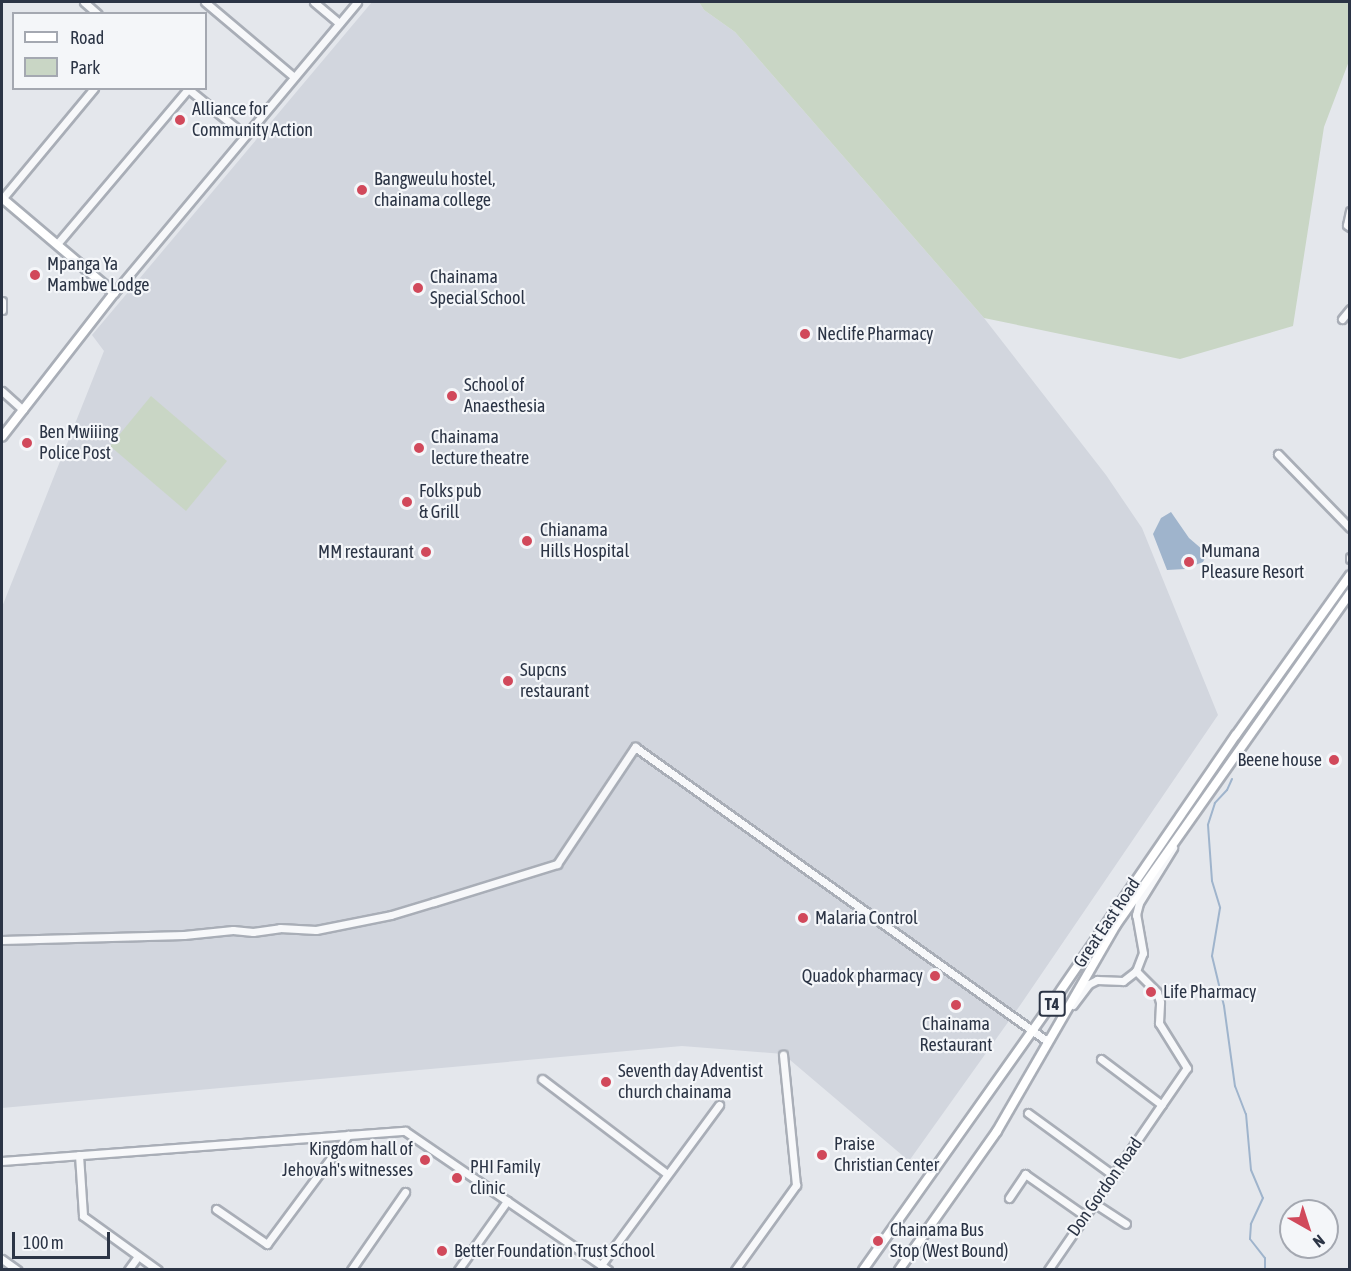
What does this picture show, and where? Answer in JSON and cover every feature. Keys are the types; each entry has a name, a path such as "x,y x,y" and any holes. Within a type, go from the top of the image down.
{"main road":[{"path":"2,198 114,293 2,437"},
{"name":"Great East Road","path":"862,1269 1350,575"},
{"name":"Great East Road","path":"900,1269 997,1131 1116,925 1350,593"}],"street":[{"path":"84,2 96,12"},
{"path":"205,2 293,76"},
{"path":"314,2 339,23"},
{"path":"114,293 357,2"},
{"path":"2,198 92,90"},
{"path":"57,244 187,90"},
{"path":"189,90 245,135"},
{"path":"1350,211 1347,225 1350,227"},
{"path":"2,302 2,310"},
{"path":"1342,319 1350,309"},
{"path":"2,391 23,410"},
{"path":"1278,454 1350,528"},
{"path":"2,940 184,935 233,930 254,932 280,928 316,930 423,906 557,864 636,747 1047,1041"},
{"path":"1055,1028 1089,984 1097,980 1124,981 1136,971 1143,953 1136,915 1139,903 1169,858 1178,835"},
{"name":"Don Gordon Road","path":"1048,1269 1187,1068 1187,1064 1159,1023 1160,1002 1157,992 1136,971"},
{"path":"735,1269 796,1185 783,1055"},
{"path":"1101,1059 1162,1105"},
{"path":"542,1079 667,1174"},
{"path":"2,1161 405,1131 604,1267 667,1174 718,1106"},
{"path":"1028,1113 1113,1175"},
{"path":"216,1209 267,1244 348,1135"},
{"path":"79,1155 83,1216 158,1269"},
{"path":"1009,1198 1025,1174 1085,1216"},
{"path":"351,1269 405,1192"},
{"path":"458,1269 507,1201"},
{"path":"1094,1203 1126,1224"},
{"path":"128,1269 138,1256"},
{"path":"2,1259 17,1269"}],"shaded area":[{"name":"Chianama Hills Hospital","path":"372,2 699,2 704,10 735,32 984,318 1106,475 1142,528 1218,715 1021,1004 909,1161 783,1054 682,1046 2,1108 2,607 104,351 92,335"}],"green space":[{"path":"699,2 1349,2 1349,61 1324,127 1293,326 1180,359 984,318 735,32 704,10"},
{"path":"151,396 227,461 186,511 110,446"}],"water":[{"path":"1171,512 1189,538 1203,550 1205,558 1203,562 1185,569 1167,570 1153,534 1161,518"}],"waterway":[{"path":"1232,779 1227,790 1215,803 1208,825 1212,881 1220,908 1212,956 1224,1006 1235,1086 1246,1114 1251,1170 1263,1198 1251,1224 1250,1239 1265,1258 1265,1270"}],"place":[{"name":"Alliance for Community Action","path":"180,120"},
{"name":"Bangweulu hostel, chainama college","path":"362,190"},
{"name":"Mpanga Ya Mambwe Lodge","path":"35,275"},
{"name":"Chainama Special School","path":"418,288"},
{"name":"Neclife Pharmacy","path":"805,334"},
{"name":"School of Anaesthesia","path":"452,396"},
{"name":"Ben Mwiiing Police Post","path":"27,443"},
{"name":"Chainama lecture theatre","path":"419,448"},
{"name":"Folks pub & Grill","path":"407,502"},
{"name":"Chianama Hills Hospital","path":"527,541"},
{"name":"MM restaurant","path":"426,552"},
{"name":"Mumana Pleasure Resort","path":"1189,562"},
{"name":"Supcns restaurant","path":"508,681"},
{"name":"Beene house","path":"1334,760"},
{"name":"Malaria Control","path":"803,918"},
{"name":"Quadok pharmacy","path":"935,976"},
{"name":"Life Pharmacy","path":"1151,992"},
{"name":"Chainama Restaurant","path":"956,1005"},
{"name":"Seventh day Adventist church chainama","path":"606,1082"},
{"name":"Praise Christian Center","path":"822,1155"},
{"name":"Kingdom hall of Jehovah's witnesses","path":"425,1160"},
{"name":"PHI Family clinic","path":"457,1178"},
{"name":"Chainama Bus Stop (West Bound)","path":"878,1241"},
{"name":"Better Foundation Trust School","path":"442,1251"}]}
